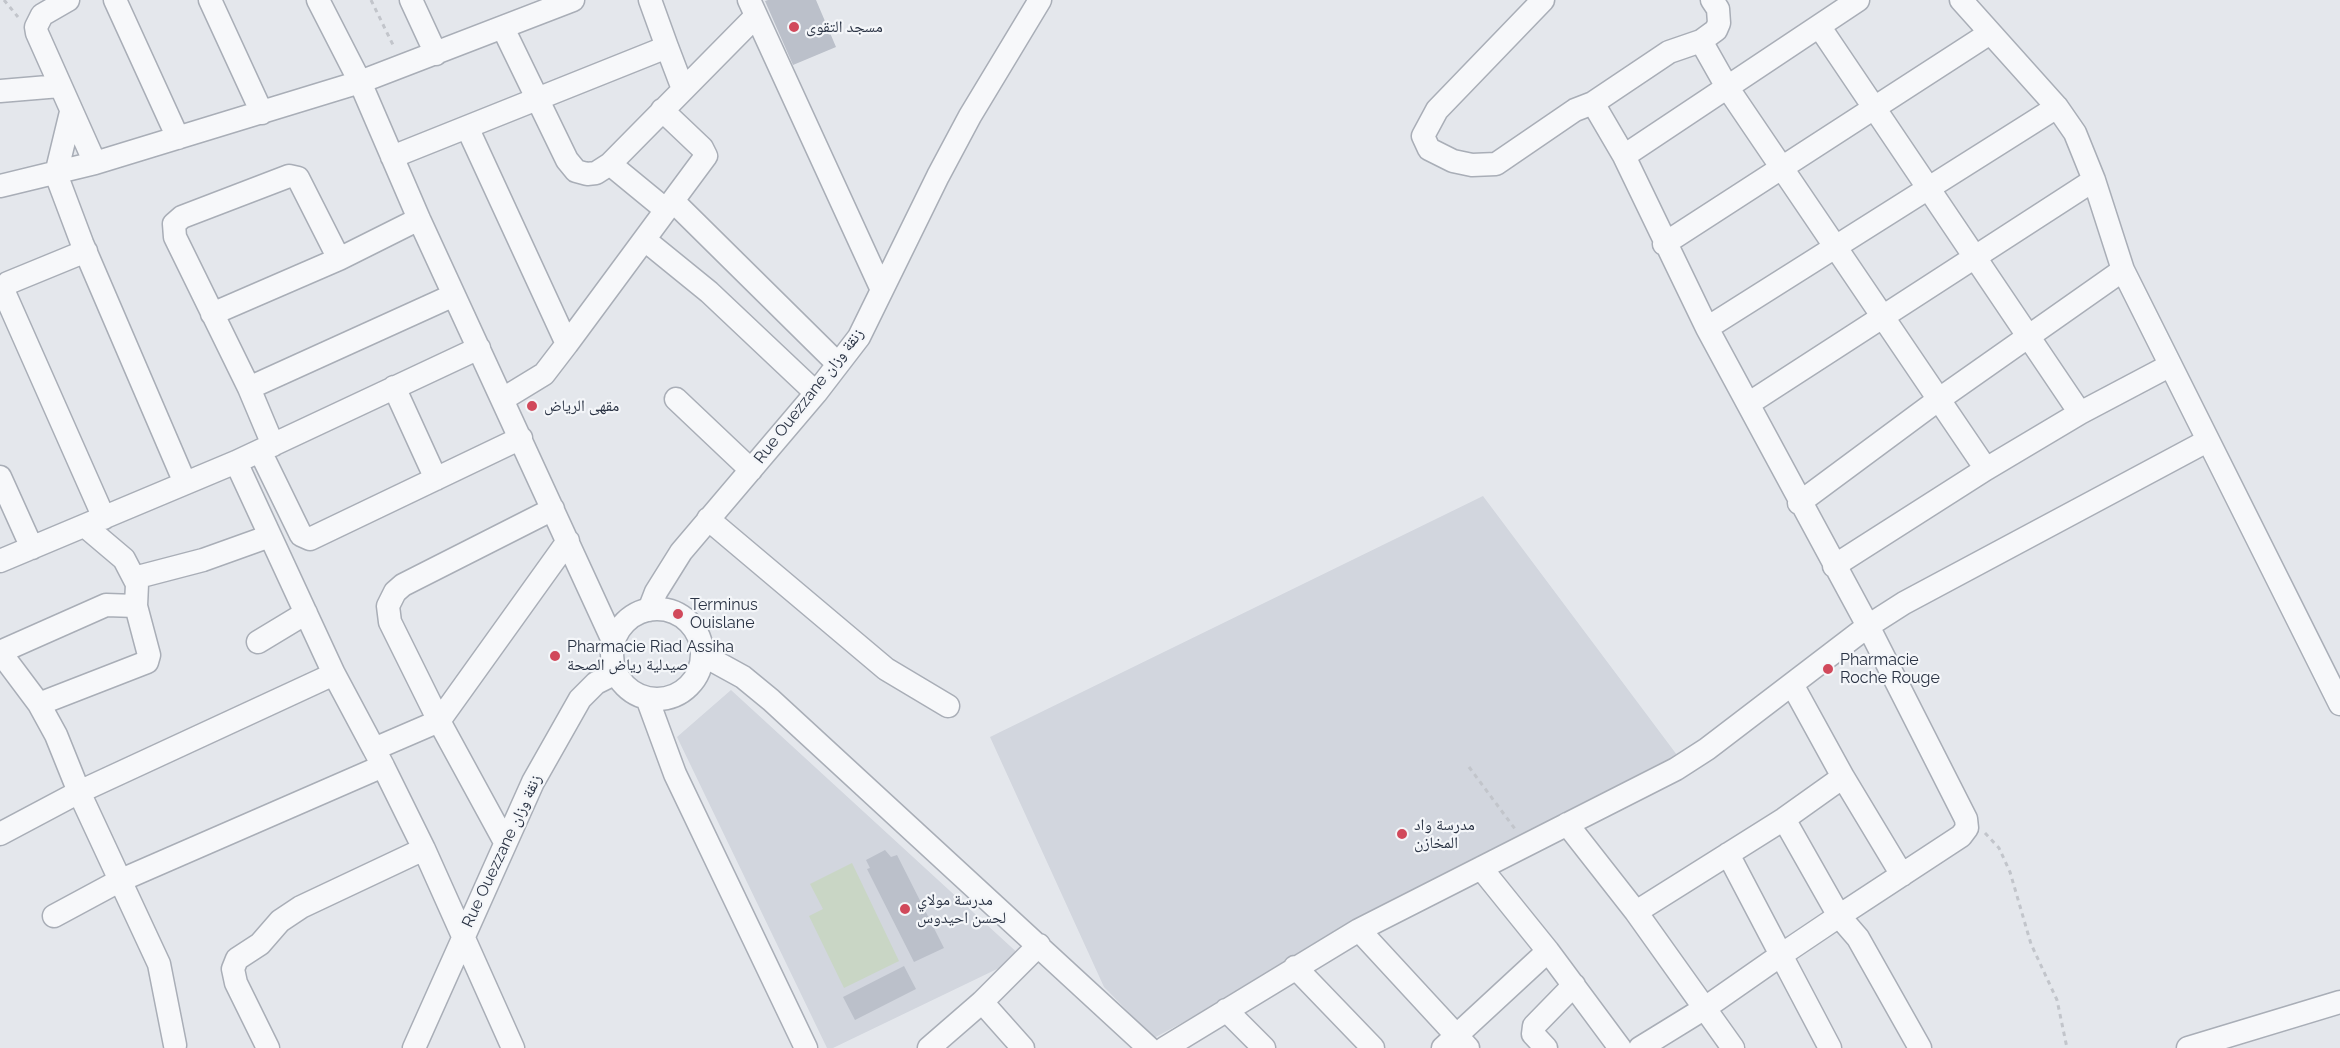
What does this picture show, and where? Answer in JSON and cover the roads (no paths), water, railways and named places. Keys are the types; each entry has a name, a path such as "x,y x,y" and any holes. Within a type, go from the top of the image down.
{"street":[{"path":"115,0 178,138"},
{"path":"210,0 262,113"},
{"path":"318,0 360,82 419,219 614,643"},
{"path":"0,186 95,163 360,82 404,67 573,0"},
{"path":"650,0 683,89"},
{"name":"Rue Ouezzane زنقة وزان","path":"649,610 666,574 708,519 816,393 859,337 970,116 1040,0"},
{"path":"1543,0 1437,110 1422,136 1425,144 1435,154 1472,165 1496,164 1575,110 1593,103 1669,52 1701,41 1716,30 1720,17 1712,0"},
{"path":"1624,156 1858,0"},
{"path":"1961,0 2057,107 2074,133 2094,180 2123,270 2340,704"},
{"path":"64,1 42,15 36,27 95,163"},
{"path":"418,2 436,54"},
{"path":"503,28 567,160 576,171 587,174 596,173 610,164 683,89 752,8 882,290"},
{"path":"1819,26 2080,413"},
{"path":"1664,244 1990,33"},
{"path":"1701,41 1727,87 1986,469"},
{"path":"392,157 667,47"},
{"path":"0,91 60,86"},
{"path":"1593,103 1624,156 1664,244 1799,503 1868,626 1966,819 1967,828 1960,836 1780,955 1705,1008 1640,1048"},
{"path":"1707,328 2057,107"},
{"path":"503,399 544,374 706,156 702,148 662,110"},
{"path":"71,112 56,174 86,251 185,483"},
{"path":"467,128 567,344"},
{"path":"610,164 670,206 838,364"},
{"path":"339,259 298,178 289,176 182,217 174,224 175,237 249,388 266,448 301,535 310,539 521,438"},
{"path":"1748,404 2094,180"},
{"path":"212,314 339,259 419,219"},
{"path":"645,240 709,292 816,393"},
{"path":"39,704 147,662 149,655 136,606 137,584 124,559 94,522 4,292 8,283 86,251"},
{"path":"1799,503 2028,335 2123,270"},
{"path":"249,388 454,295"},
{"path":"0,561 236,462 479,348"},
{"path":"1834,566 1986,469 2080,413 2169,366"},
{"path":"394,387 436,479"},
{"path":"676,399 751,470"},
{"path":"1165,1048 1359,930 1676,769 1793,686 1868,626 1945,579 2207,441"},
{"path":"236,462 334,674 379,757 424,849 513,1048"},
{"path":"0,477 32,548"},
{"path":"505,842 439,721 390,622 388,606 403,585 553,509"},
{"path":"708,519 886,669 948,706"},
{"path":"134,578 203,560 270,536"},
{"path":"54,916 119,881 379,757 439,721 568,541"},
{"path":"136,606 106,605 0,652 39,704 60,743 79,792 159,964 173,1047"},
{"path":"659,609 678,614 694,627 699,635 703,655 698,675 685,690 667,698 647,698 629,689 616,673 613,663 617,634 630,618 649,610 659,609"},
{"path":"258,642 306,613"},
{"path":"703,655 743,677 771,700 1149,1048"},
{"name":"Rue Ouezzane زنقة وزان","path":"414,1048 533,782 580,699 596,683 616,673"},
{"path":"0,834 79,792 334,674"},
{"path":"1793,686 1843,777 1902,875"},
{"path":"647,698 675,774 806,1048"},
{"path":"1636,912 1784,819 1843,777"},
{"path":"1784,819 1839,916 1858,938 1920,1048"},
{"path":"1567,824 1636,912 1733,1048"},
{"path":"268,1048 236,984 233,969 237,959 260,944 280,921 301,907 424,849"},
{"path":"1728,854 1830,1048"},
{"path":"1481,868 1548,951 1620,1048"},
{"path":"1359,930 1456,1044 1548,951"},
{"path":"929,1048 982,1002 1039,945"},
{"path":"1295,967 1373,1048"},
{"path":"1546,1048 1533,1034 1534,1026 1574,985"},
{"path":"982,1002 1023,1048"},
{"path":"2188,1048 2340,1002"},
{"path":"1226,1010 1264,1048"}],"place":[{"name":"مسجد التقوى","path":"794,27"},
{"name":"مقهى الرياض","path":"532,406"},
{"name":"Terminus Ouislane","path":"678,614"},
{"name":"Pharmacie Riad Assiha صيدلية رياض الصحة","path":"555,656"},
{"name":"Pharmacie Roche Rouge","path":"1828,669"},
{"name":"مدرسة واد المخازن","path":"1402,834"},
{"name":"مدرسة مولاي لحسن احيدوس","path":"905,909"}]}
